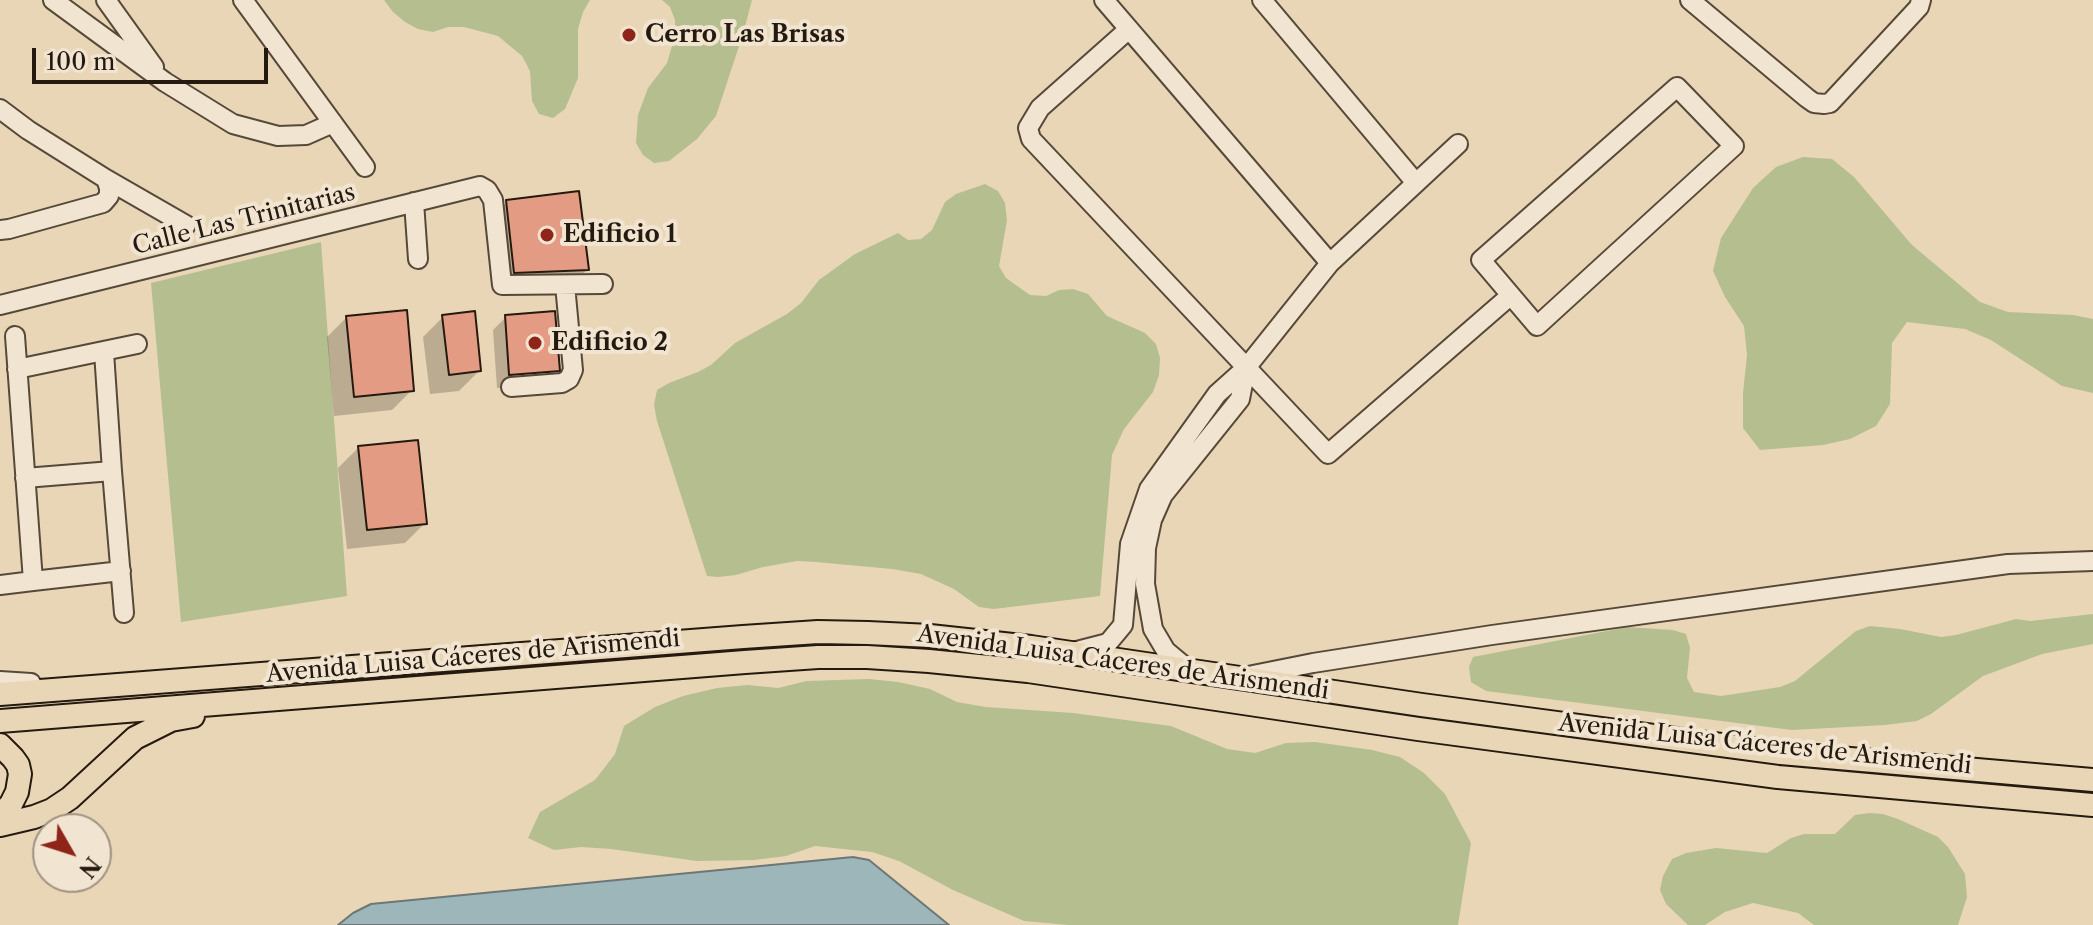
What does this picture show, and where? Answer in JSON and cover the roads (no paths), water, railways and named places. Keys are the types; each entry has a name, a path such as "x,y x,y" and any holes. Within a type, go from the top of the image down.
{"main road":[{"name":"Avenida Luisa Cáceres de Arismendi","path":"0,694 818,632 930,636 1781,753 2093,780"},
{"name":"Avenida Luisa Cáceres de Arismendi","path":"0,721 818,657 929,661 1028,671 1418,729 1778,777 2093,805"},
{"path":"0,825 52,810 70,798 135,738 171,720 299,697"},
{"path":"0,745 18,765 20,774 17,792 0,816"}],"street":[{"path":"53,0 165,82 233,124 278,136 306,135 333,123"},
{"path":"106,0 165,82"},
{"path":"243,0 365,167"},
{"path":"1104,0 1330,263"},
{"path":"1262,0 1416,183"},
{"path":"1690,0 1807,98 1824,104 1830,103 1919,7 1921,0"},
{"path":"1129,29 1040,108 1028,128 1031,139 1328,454 1510,296"},
{"path":"1677,87 1734,146 1537,326 1510,296 1481,260 1677,87"},
{"path":"0,109 106,179 186,225"},
{"path":"1190,671 1166,651 1153,629 1145,584 1149,489 1217,394 1246,368 1330,263 1458,144"},
{"path":"0,230 103,203 109,196 106,179"},
{"name":"Calle Las Trinitarias","path":"0,305 480,186 487,190 493,200 502,285 565,285"},
{"path":"414,202 418,259"},
{"path":"511,387 562,383 569,379 573,370 565,285 603,284"},
{"path":"15,336 33,581"},
{"path":"17,369 137,344"},
{"path":"104,352 124,613"},
{"path":"1070,653 1108,643 1123,625 1130,544 1163,495 1240,399 1246,368"},
{"path":"1204,413 1218,426"},
{"path":"25,478 112,471"},
{"path":"1239,678 1492,635 2008,564 2093,561"},
{"path":"0,585 121,571"},
{"path":"0,681 89,686"}],"water":[{"path":"853,857 869,860 949,925 338,925 371,904"}],"place":[{"name":"Cerro Las Brisas","path":"629,35"},
{"name":"Edificio 1","path":"547,235"},
{"name":"Edificio 2","path":"535,343"}]}
